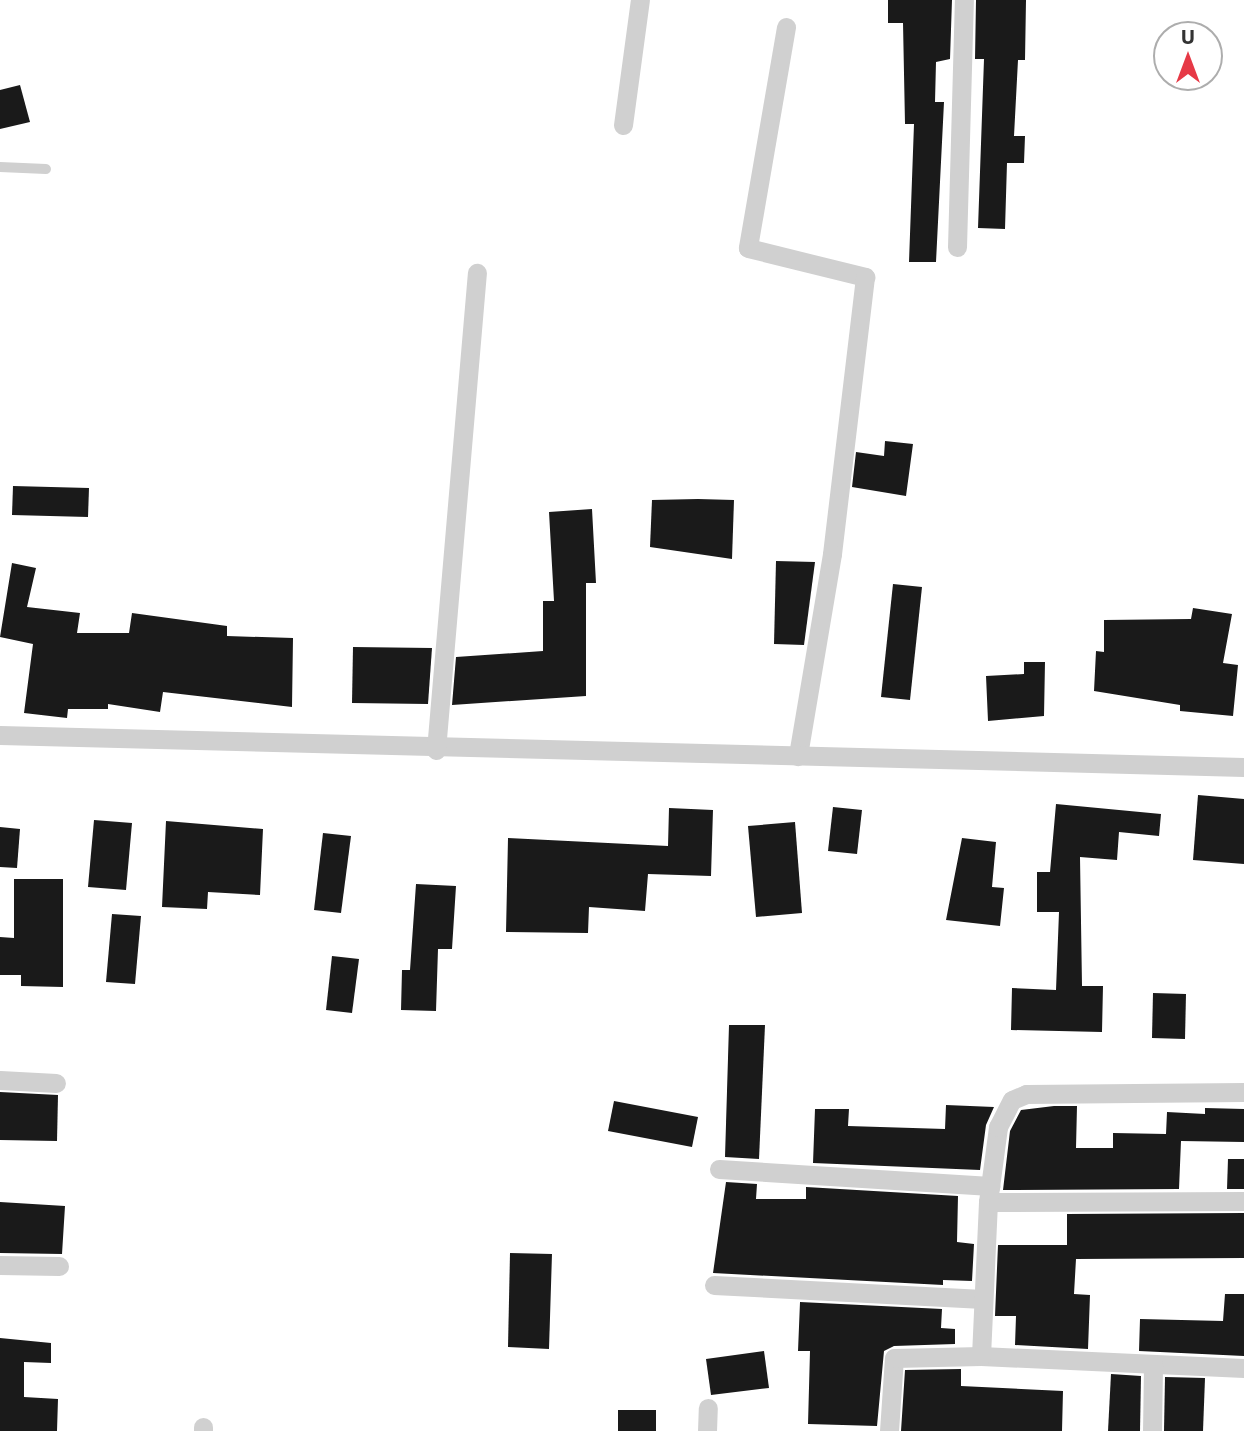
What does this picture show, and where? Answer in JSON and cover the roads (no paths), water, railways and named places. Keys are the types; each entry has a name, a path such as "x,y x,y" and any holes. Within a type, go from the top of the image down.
{"street":[{"path":"623,125 640,0"},
{"path":"957,247 964,0"},
{"path":"786,27 748,248 865,277 831,554 798,756"},
{"path":"436,750 477,273"},
{"path":"0,735 436,750 1244,767"},
{"path":"0,1080 56,1083"},
{"path":"981,1356 989,1194 998,1127 1013,1100 1026,1094 1244,1092"},
{"path":"719,1169 989,1194 1244,1200"},
{"path":"0,1265 59,1266"},
{"path":"714,1285 983,1299"},
{"path":"889,1431 894,1358 981,1356 1244,1368"},
{"path":"1152,1431 1153,1364"},
{"path":"707,1431 708,1408"}],"lane":[{"path":"0,167 46,169"}]}
